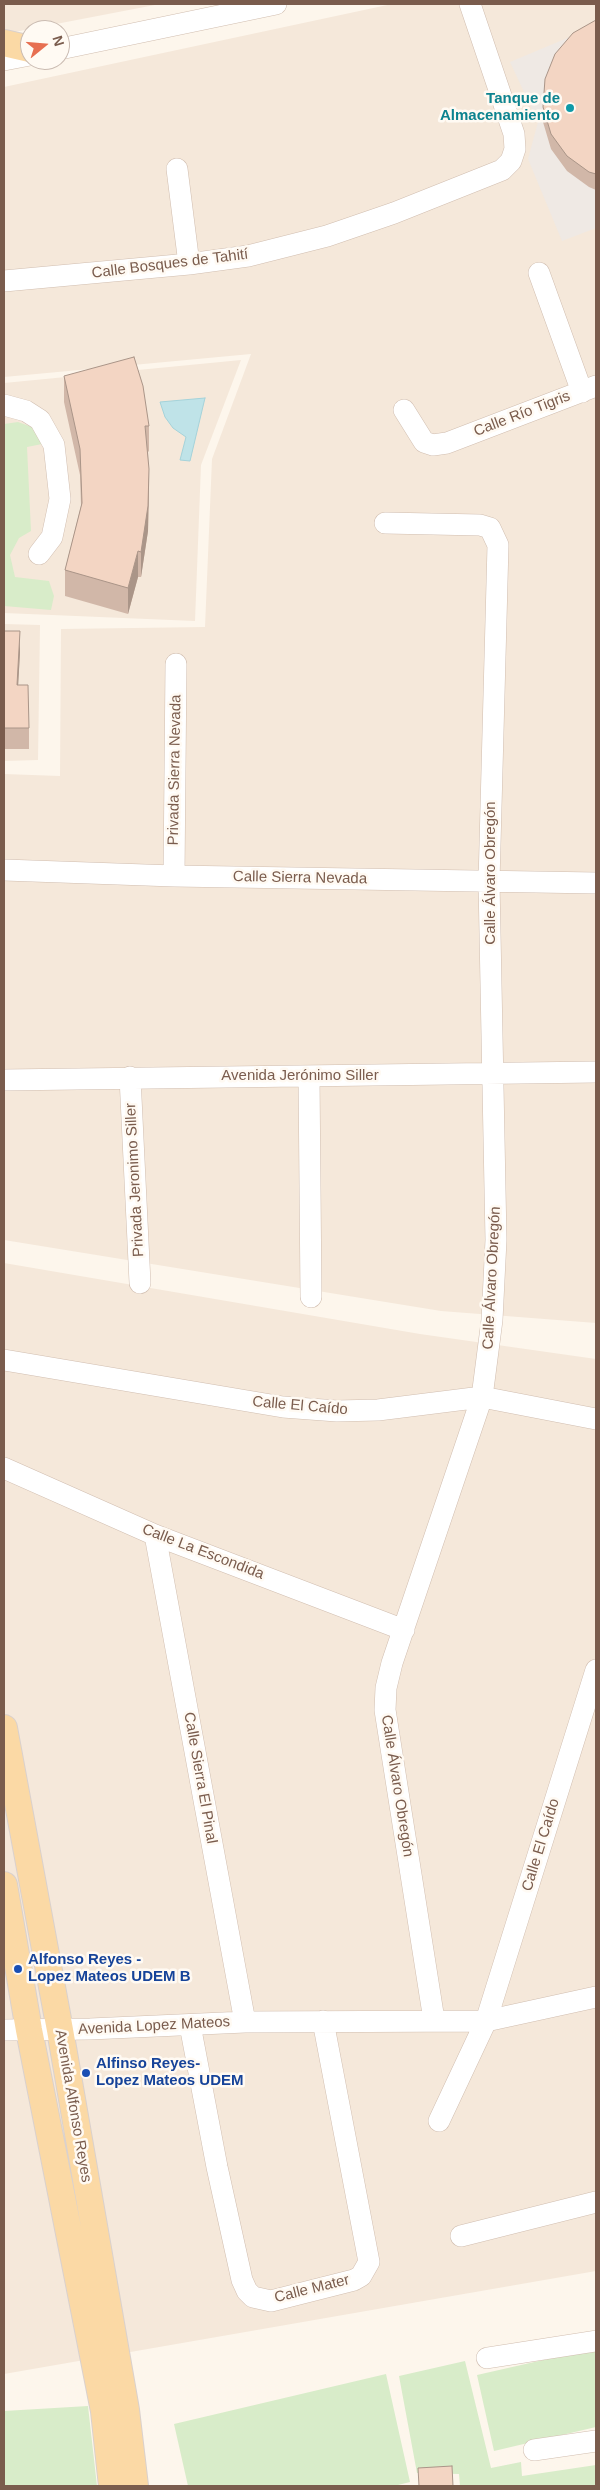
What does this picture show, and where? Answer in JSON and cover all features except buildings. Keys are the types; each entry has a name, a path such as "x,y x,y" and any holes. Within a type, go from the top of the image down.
{"main road":[{"path":"4,43 20,47"},
{"name":"Avenida Alfonso Reyes","path":"4,1728 60,2030 126,2410 135,2486"},
{"name":"Avenida Alfonso Reyes","path":"4,1885 16,2030 104,2411 112,2486"}],"street":[{"path":"70,48 276,4"},
{"name":"Calle Bosques de Tahití","path":"4,281 189,264 248,256 327,236 502,170 511,161 515,149 514,134 470,4"},
{"path":"4,60 20,57"},
{"path":"177,169 189,264"},
{"path":"539,274 589,389"},
{"name":"Calle Río Tigris","path":"404,410 424,442 433,445 447,443 589,389"},
{"path":"4,404 26,410 40,420 54,445 60,499 52,537 39,554"},
{"name":"Calle Álvaro Obregón","path":"385,523 480,524 490,528 498,545 489,882 496,1240 492,1320 482,1398 388,1679 385,1710 434,2020"},
{"name":"Privada Sierra Nevada","path":"174,876 176,664"},
{"name":"Calle Sierra Nevada","path":"4,870 174,876 596,883"},
{"name":"Avenida Jerónimo Siller","path":"4,1080 596,1072"},
{"path":"309,1076 311,1296"},
{"name":"Privada Jeronimo Siller","path":"130,1077 140,1283"},
{"name":"Calle El Caído","path":"4,1360 283,1407 337,1411 378,1410 482,1398 596,1419"},
{"name":"Calle La Escondida","path":"4,1468 155,1535 404,1630"},
{"name":"Calle Sierra El Pinal","path":"155,1535 245,2022"},
{"name":"Calle El Caído","path":"439,2121 486,2021 596,1670"},
{"name":"Avenida Lopez Mateos","path":"16,2030 60,2030 245,2022 486,2021 596,1997"},
{"name":"Calle Mater","path":"190,2025 217,2167 242,2280 247,2291 253,2297 271,2301 354,2280 361,2276 369,2262 324,2021"},
{"path":"460,2236 596,2202"},
{"path":"487,2358 596,2341"},
{"path":"534,2450 596,2441"}],"shaded area":[{"path":"4,4 160,4 70,21 20,20 20,31 4,34"},
{"path":"392,4 596,4 596,1323 441,1311 4,1240 4,774 60,776 61,629 205,627 212,459 251,354 4,377 4,87"},
{"path":"596,26 596,228 562,241 528,159 538,122 510,62"},
{"path":"241,360 201,465 195,621 4,613 4,383"},
{"path":"4,624 40,625 38,760 4,761"},
{"path":"4,1263 420,1334 596,1359 596,2271 4,2374"}],"green space":[{"path":"18,422 32,427 42,444 27,447 31,531 19,538 10,555 15,577 49,581 54,596 51,610 4,606 4,424"},
{"path":"596,2348 596,2427 494,2451 477,2375"},
{"path":"465,2361 491,2468 521,2462 522,2476 596,2465 596,2486 460,2486 459,2474 417,2473 399,2376"},
{"path":"386,2374 410,2482 394,2486 188,2486 174,2424"},
{"path":"88,2406 97,2486 4,2486 4,2411"}],"water":[{"path":"205,398 190,461 180,460 186,437 173,428 165,417 160,402"}],"place":[{"name":"Tanque de Almacenamiento","path":"570,108"},
{"name":"Alfonso Reyes - Lopez Mateos UDEM B","path":"18,1969"},
{"name":"Alfinso Reyes- Lopez Mateos UDEM","path":"86,2073"}]}
